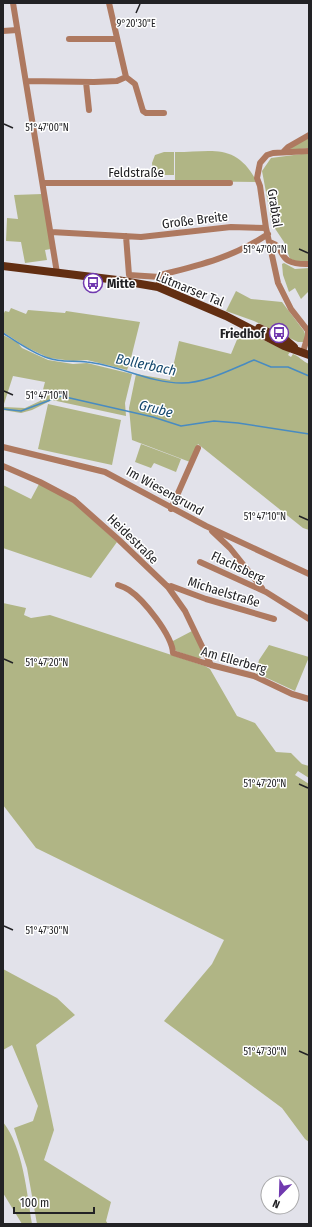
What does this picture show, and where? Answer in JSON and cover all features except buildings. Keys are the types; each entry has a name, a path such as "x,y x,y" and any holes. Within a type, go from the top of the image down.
{"main road":[{"name":"Lütmarser Tal","path":"3,266 117,280 158,287 287,341 303,353"}],"street":[{"path":"12,3 57,273"},
{"path":"109,3 126,77 135,84 146,113 164,113"},
{"path":"3,31 17,30"},
{"path":"69,39 117,39"},
{"path":"26,80 86,82 117,81 126,77"},
{"path":"86,82 89,110"},
{"name":"Grabtal","path":"303,353 308,331 291,309 278,283 257,178 260,163 267,156 273,153 283,152 288,147 309,135"},
{"path":"283,152 309,151"},
{"name":"Feldstraße","path":"43,183 230,183"},
{"name":"Große Breite","path":"51,232 141,237 231,227 267,231"},
{"path":"126,236 129,275 160,277 164,274 199,266 233,254 267,231"},
{"path":"270,242 275,244 285,259 292,263 309,264"},
{"path":"158,287 160,277"},
{"name":"Im Wiesengrund","path":"3,447 105,472 171,509 309,574"},
{"path":"171,509 198,448"},
{"name":"Heidestraße","path":"3,466 40,482 74,500 95,517 168,587 185,611 211,665"},
{"name":"Flachsberg","path":"206,526 230,548 255,581 266,592"},
{"name":"Flachsberg","path":"200,562 266,592 309,619"},
{"name":"Am Ellerberg","path":"118,585 130,590 160,623 173,653 254,676 292,694 309,699"},
{"name":"Michaelstraße","path":"168,587 171,586 206,599 258,613 274,619"}],"green space":[{"path":"309,137 309,148 290,150 292,147"},
{"path":"212,151 232,155 241,160 257,182 175,181 175,152"},
{"path":"164,152 174,152 174,175 153,175 152,163 155,155"},
{"path":"309,153 309,261 296,261 290,259 284,242 272,224 262,171 271,158"},
{"path":"42,194 51,249 45,250 47,260 25,263 21,242 6,241 7,218 18,219 14,195"},
{"path":"284,263 295,269 309,268 309,291 301,299 295,288 289,292 283,275 282,264"},
{"path":"236,291 251,299 282,302 304,331 306,337 304,342 298,342 254,321 226,311"},
{"path":"11,308 26,314 28,310 65,313 66,311 140,322 127,370 87,360 73,361 49,358 26,347 3,332 3,315 5,311 9,312"},
{"path":"241,330 290,352 288,355 291,357 293,354 309,364 309,530 303,528 198,444 190,462 132,440 129,408 136,374 170,380 179,341 231,354"},
{"path":"3,335 17,342 22,348 48,360 73,364 87,363 132,374 125,403 126,416 52,400 32,410 21,413 3,410","holes":["13,376 45,382 40,401 25,408 3,407"]},
{"path":"48,404 121,420 112,465 38,449"},
{"path":"141,444 181,459 176,472 154,463 151,468 135,462"},
{"path":"39,484 73,502 117,542 91,578 3,548 3,485 31,499"},
{"path":"3,603 26,608 24,615 31,618 50,615 205,666 210,669 237,716 255,723 276,752 291,753 302,764 309,766 309,778 298,771 295,775 309,784 309,1142 305,1139 282,1108 164,1021 212,964 224,940 36,848 3,805"},
{"path":"192,631 204,655 199,659 176,651 171,642"},
{"path":"269,645 309,657 295,691 256,673 259,660"},
{"path":"3,969 57,998 75,1015 36,1045 54,1130 44,1160 111,1202 106,1221 108,1224 37,1224 27,1168 14,1128 33,1121 38,1106 12,1045 3,1050"},
{"path":"3,1122 10,1132 20,1157 32,1224 22,1224 3,1193"}],"waterway":[{"name":"Bollerbach","path":"3,333 30,350 53,360 82,361 99,364 170,382 182,383 200,381 219,375 254,360 271,367 288,367 309,376"},
{"name":"Grube","path":"3,409 21,411 61,396 153,417 181,426 214,421 238,423 309,434"}],"place":[{"name":"Mitte","path":"93,283"},
{"name":"Friedhof","path":"279,333"}]}
